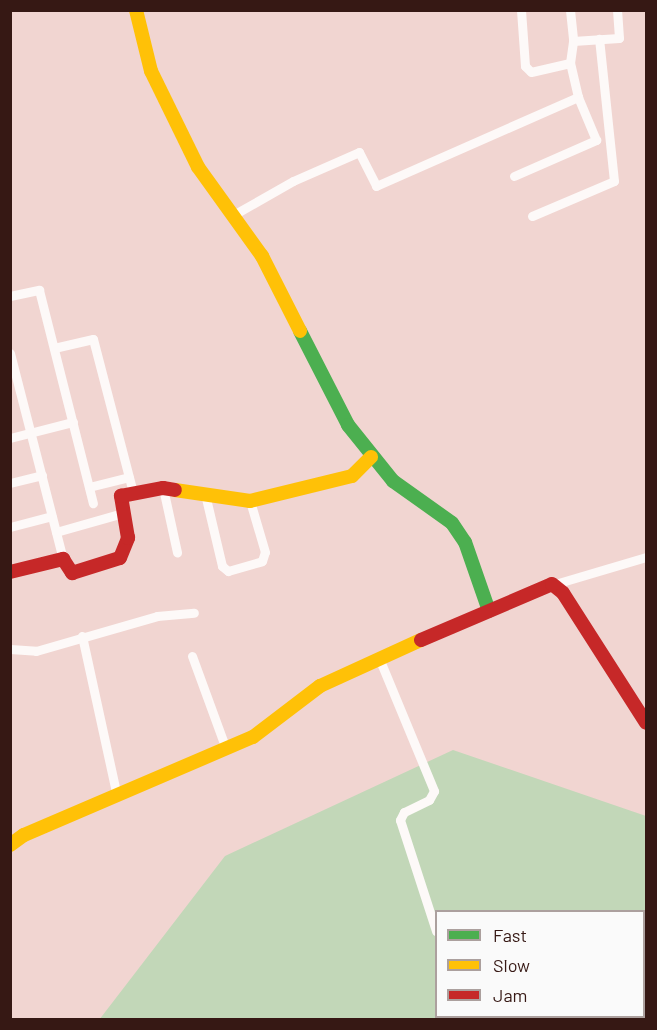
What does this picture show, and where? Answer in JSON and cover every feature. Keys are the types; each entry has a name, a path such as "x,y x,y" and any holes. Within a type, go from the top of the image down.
{"street":[{"path":"136,10 140,38 151,71 205,178 235,214 270,271 348,425 371,457 404,490 452,523 465,542 489,611"},
{"path":"521,10 527,69 531,72 570,63"},
{"path":"570,10 573,41 570,63 578,97 596,140 612,153"},
{"path":"573,41 619,38 617,10"},
{"path":"532,216 614,181 599,39"},
{"path":"235,214 293,181 359,152 376,186 578,97"},
{"path":"514,176 596,140"},
{"path":"10,296 39,290 93,503"},
{"path":"54,348 93,339 133,493"},
{"path":"10,353 63,559 72,573 120,558 128,538 121,496 162,488 250,501 352,476 371,457"},
{"path":"10,394 21,392"},
{"path":"10,438 73,422"},
{"path":"10,483 42,475"},
{"path":"89,487 129,477"},
{"path":"162,488 177,552"},
{"path":"205,494 222,566 228,572 262,561 265,552 250,501"},
{"path":"56,532 123,513"},
{"path":"10,527 52,516"},
{"path":"10,844 24,835 226,749 269,726 321,686 379,658 555,584 646,557"},
{"path":"10,572 63,559"},
{"path":"555,584 646,723"},
{"path":"10,649 36,651 157,616 194,613"},
{"path":"82,636 117,796"},
{"path":"192,656 226,749"},
{"path":"379,658 434,791 429,800 404,812 400,820 435,927"}],"green space":[{"path":"453,750 646,816 646,1019 99,1020 225,856"}],"traffic: fast":[{"path":"300,331 348,425 393,481 452,523 465,542 489,611"}],"traffic: slow":[{"path":"136,10 151,71 198,167 262,256 300,331"},
{"path":"175,490 250,501 352,476 371,457"},
{"path":"10,845 24,835 253,737 320,686 421,640"}],"traffic: jam":[{"path":"10,572 63,559 72,573 120,558 128,538 121,496 163,488 175,490"},
{"path":"421,640 552,584 563,593 646,723"}]}
